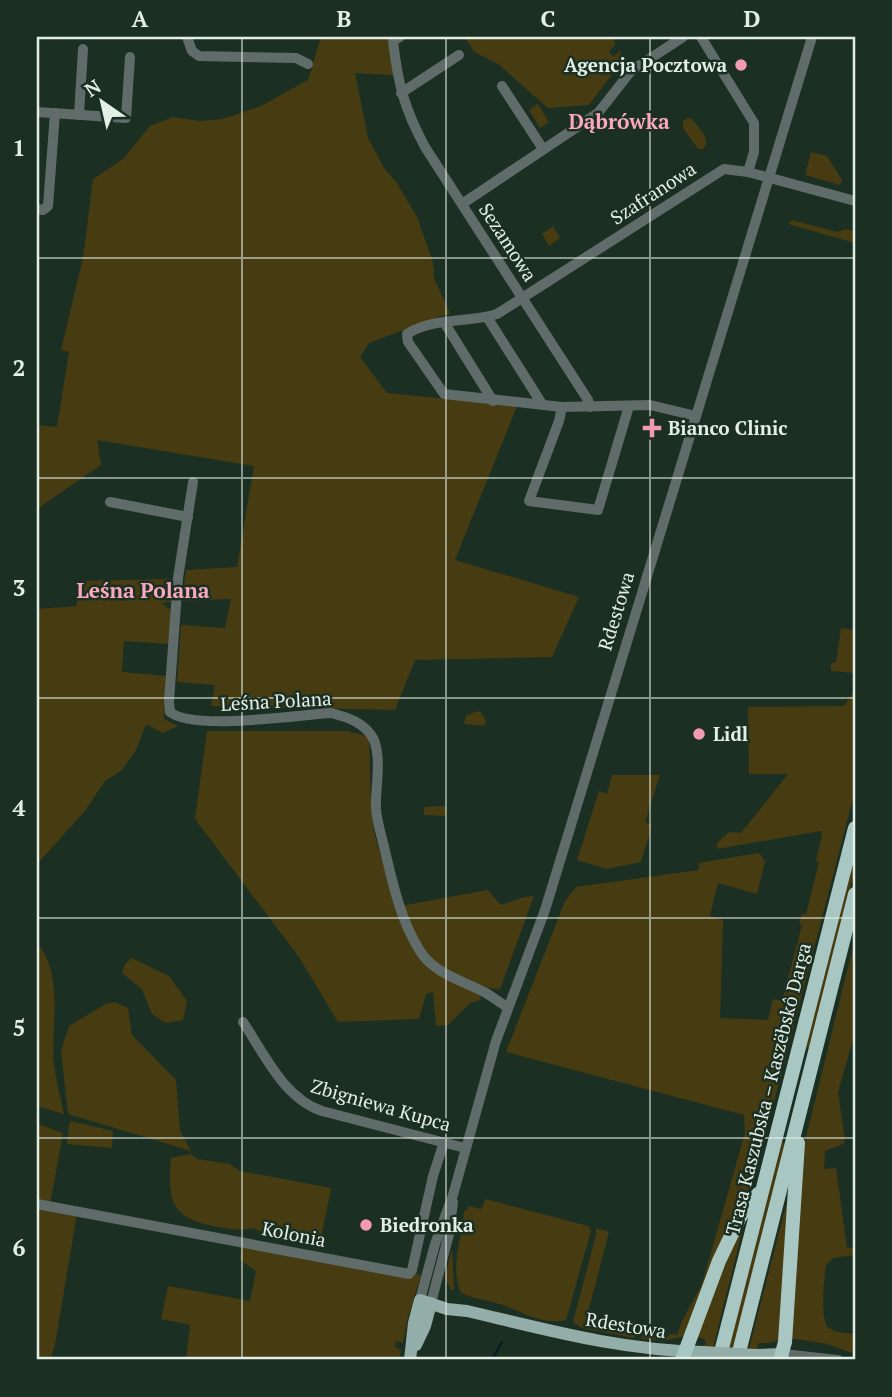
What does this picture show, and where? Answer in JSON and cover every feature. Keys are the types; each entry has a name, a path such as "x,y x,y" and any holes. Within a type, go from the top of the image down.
{"highway":[{"name":"Trasa Kaszubska – Kaszëbskô Darga","path":"719,1360 855,828"},
{"name":"Trasa Kaszubska – Kaszëbskô Darga","path":"737,1360 855,894"},
{"path":"781,1357 801,1107"},
{"path":"683,1356 719,1261 740,1217 763,1188"}],"main road":[{"name":"Rdestowa","path":"412,1354 425,1326 425,1301 453,1305 467,1311 608,1344 683,1356 703,1352 781,1357"}],"street":[{"path":"187,37 192,51 199,56 296,58 308,64"},
{"name":"Sezamowa","path":"400,37 393,41 401,93 425,147 590,407"},
{"path":"462,204 598,113 632,71 683,37"},
{"path":"701,37 754,123 754,152 748,172"},
{"name":"Rdestowa","path":"425,1301 449,1234 453,1195 489,1064 545,910 811,37"},
{"path":"79,115 83,49"},
{"path":"401,93 459,55"},
{"path":"37,112 126,118 130,57"},
{"path":"502,86 543,149"},
{"path":"37,209 46,209 48,206 55,113"},
{"name":"Szafranowa","path":"696,416 650,405 562,407 444,394 408,342 407,334 444,322 497,314 718,172 730,168 855,201"},
{"path":"487,317 542,404"},
{"path":"444,322 493,401"},
{"path":"562,407 529,500 598,510 629,405"},
{"name":"Leśna Polana","path":"193,482 178,578 170,712 182,719 212,721 331,713 347,717 363,727 374,742 378,790 376,808 390,873 402,915 421,952 433,965 487,993 508,1008"},
{"path":"110,502 188,517"},
{"name":"Zbigniewa Kupca","path":"243,1022 288,1089 306,1104 465,1148"},
{"name":"Kolonia","path":"37,1204 409,1274 443,1142"},
{"path":"781,1357 838,1360"}],"shaded area":[{"path":"321,37 395,37 390,40 393,75 355,73 368,138 384,168 397,183 417,217 433,262 434,278 450,313 369,343 360,357 387,393 517,406 455,560 579,597 552,657 415,660 395,710 211,706 215,685 177,682 181,625 225,628 231,599 182,601 186,570 237,567 254,466 97,440 101,465 37,509 37,425 57,427 69,352 61,350 83,258 93,179 123,159 150,126 173,117 200,121 223,119 261,106 308,80"},
{"path":"465,37 627,37 614,39 615,45 609,51 613,57 620,51 621,53 613,73 589,105 548,108 498,64 474,52"},
{"path":"538,104 549,122 540,128 529,110"},
{"path":"692,119 705,136 706,145 703,149 698,149 683,128 683,121"},
{"path":"811,152 827,156 842,180 840,185 805,175"},
{"path":"792,220 837,232 846,229 855,231 855,243 788,224"},
{"path":"553,226 560,238 549,246 542,234"},
{"path":"167,579 173,584 172,602 161,603 171,610 169,644 124,641 122,672 167,676 164,719 178,726 163,733 146,724 136,750 121,771 105,781 84,812 37,864 37,609 77,606 78,581"},
{"path":"841,628 855,630 855,673 831,671 831,663 836,663"},
{"path":"855,690 855,791 762,1148 748,1192 686,1336 667,1340 641,1339 644,1331 668,1337 670,1334 677,1335 702,1284 745,1133 744,1115 506,1052 565,901 576,887 699,870 699,863 759,853 765,861 757,894 718,883 710,916 723,920 720,1018 768,1020 773,999 782,1001 802,925 799,924 802,914 806,914 819,862 816,861 822,835 821,831 717,849 717,843 729,832 741,833 788,774 749,774 748,707 844,706"},
{"path":"480,711 486,721 484,726 464,724 466,716"},
{"path":"207,731 348,731 369,737 374,832 395,907 488,890 501,905 534,896 500,989 479,987 481,1000 470,1003 448,1025 436,1026 433,992 426,994 419,1019 338,1022 299,957 195,819"},
{"path":"612,775 660,775 645,822 652,825 641,862 607,869 577,860 599,791 607,794"},
{"path":"446,806 446,816 424,815 424,807"},
{"path":"855,852 855,869 809,1048 805,1047"},
{"path":"855,939 855,1033 838,1092 845,1140 843,1144 825,1151 824,1169 836,1168 847,1248 855,1247 855,1255 833,1258 826,1266 823,1298 828,1327 855,1334 855,1354 827,1344 789,1338 801,1166"},
{"path":"37,943 46,956 54,986 54,1065 64,1114 37,1106"},
{"path":"132,958 169,976 187,1001 183,1020 166,1023 152,1014 142,989 122,973 125,964"},
{"path":"114,1002 128,1008 132,1035 176,1080 180,1131 191,1151 68,1114 61,1051 69,1026"},
{"path":"70,1121 113,1131 112,1148 67,1144"},
{"path":"37,1124 63,1133 50,1204 37,1201"},
{"path":"781,1142 785,1143 730,1360 726,1360"},
{"path":"191,1154 197,1159 230,1164 240,1171 331,1188 319,1248 251,1228 227,1229 187,1217 174,1204 170,1172 171,1158"},
{"path":"790,1190 782,1339 759,1343 755,1359 746,1360"},
{"path":"485,1199 588,1226 591,1231 566,1320 541,1319 461,1293 456,1262 464,1210 467,1211 468,1206 482,1209"},
{"path":"37,1207 77,1214 50,1360 37,1360"},
{"path":"745,1220 710,1360 686,1360 702,1357 706,1340 695,1336 707,1302"},
{"path":"596,1228 609,1232 587,1316 637,1329 634,1338 582,1328 573,1322"},
{"path":"246,1246 421,1275 403,1343 396,1341 395,1347 401,1350 399,1360 186,1360 190,1325 161,1319 168,1286 250,1301 256,1271 240,1260 241,1248"},
{"path":"452,1248 454,1290 451,1290 445,1278"}],"waterway":[{"path":"492,1360 502,1342"}],"place":[{"name":"Agencja Pocztowa","path":"741,65"},
{"name":"Bianco Clinic","path":"652,428"},
{"name":"Lidl","path":"699,734"},
{"name":"Biedronka","path":"366,1225"}],"district":[{"name":"Dąbrówka","path":"619,122"},
{"name":"Leśna Polana","path":"143,591"}]}
